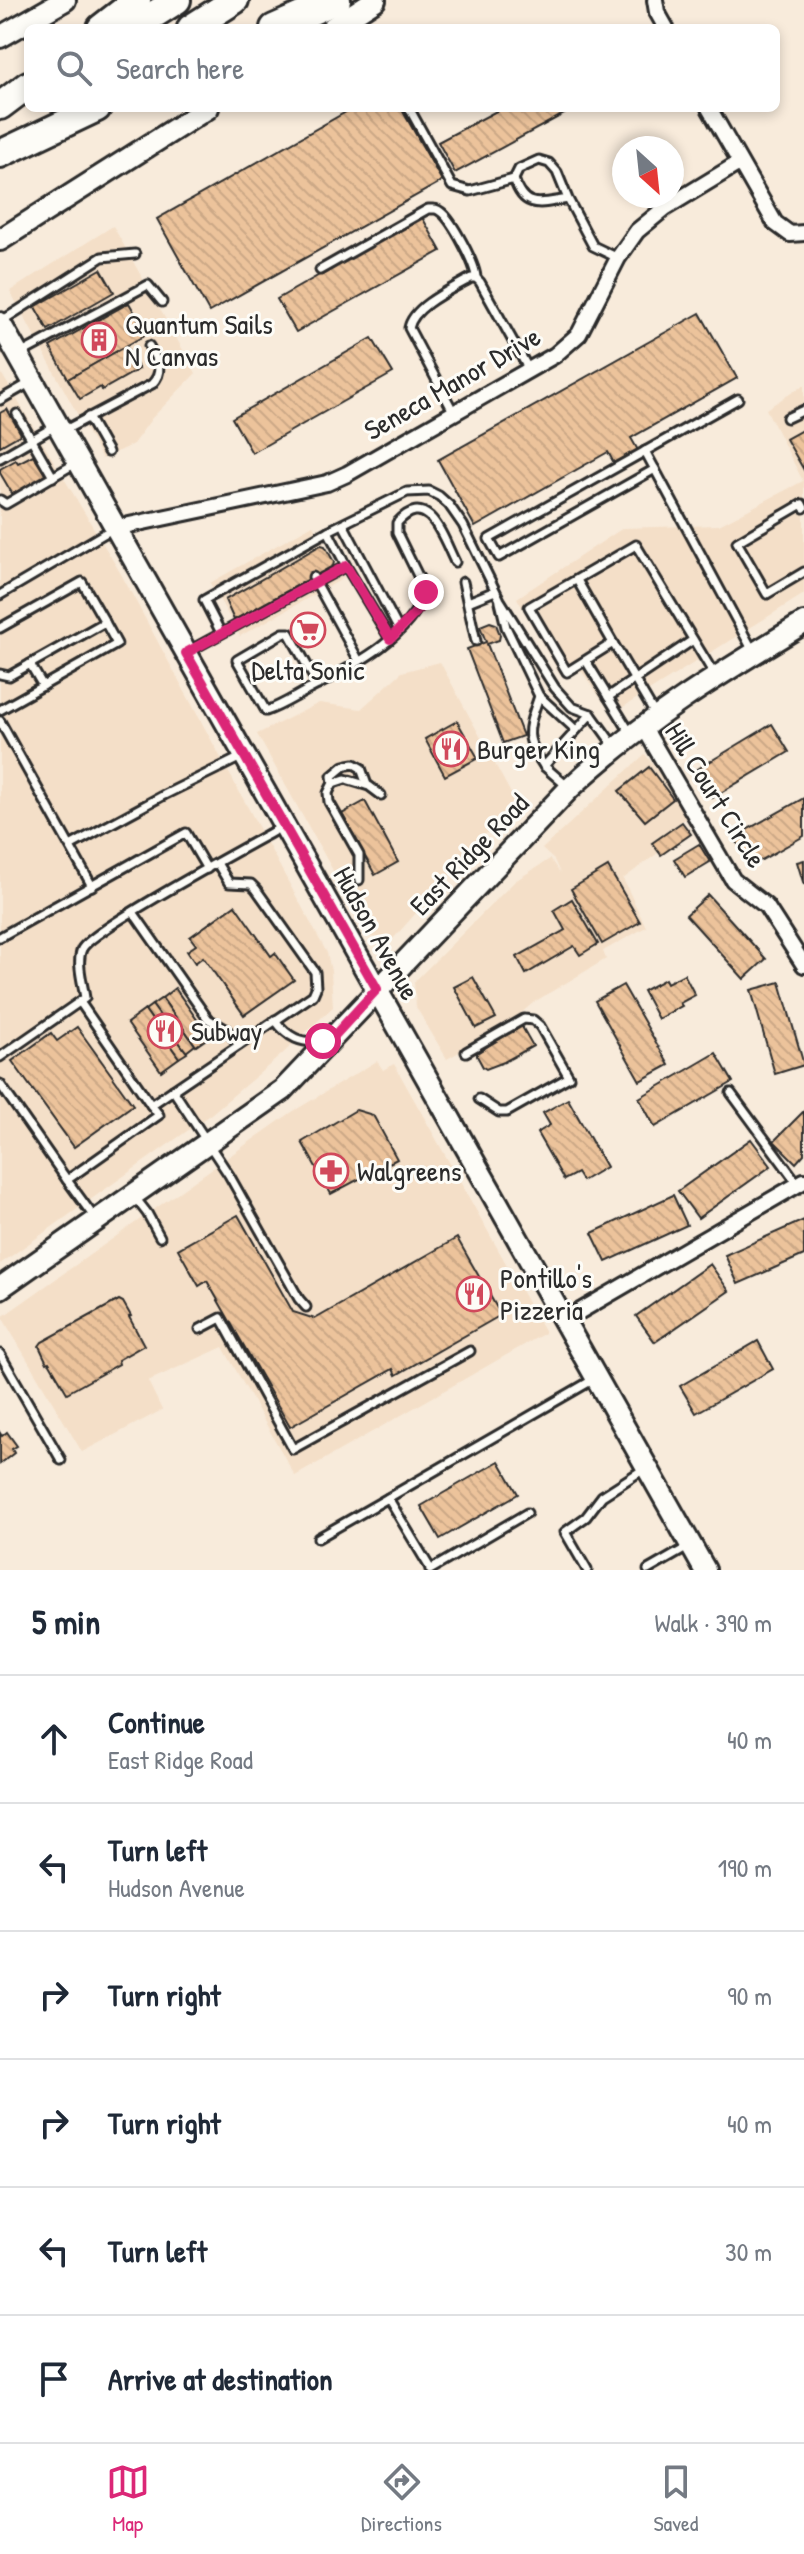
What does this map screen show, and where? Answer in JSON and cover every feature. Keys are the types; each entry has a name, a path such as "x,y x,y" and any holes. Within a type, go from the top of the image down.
{"highway":[{"path":"106,24 137,0"},
{"path":"139,24 177,0"},
{"path":"197,24 235,0"},
{"path":"283,24 337,0"},
{"path":"0,109 24,88"},
{"path":"0,109 24,97"},
{"path":"0,152 59,112"},
{"path":"0,152 88,112"}],"main road":[{"path":"0,37 38,7 65,0"},
{"path":"338,24 375,0"},
{"path":"0,240 202,112"},
{"name":"Hudson Avenue","path":"0,323 9,348 33,381 705,1570"},
{"name":"East Ridge Road","path":"0,1288 283,1090 569,789 637,731 715,675 804,623"}],"street":[{"path":"655,0 664,24"},
{"path":"711,112 779,228 790,234 804,233"},
{"name":"Seneca Manor Drive","path":"115,528 327,483 555,355 579,334 618,258 637,231 654,216 739,163"},
{"name":"Hill Court Circle","path":"637,731 733,880 766,906 804,965"},
{"path":"563,1321 801,1182"}],"lane":[{"path":"411,112 452,186 470,191 514,179"},
{"path":"568,199 537,204 526,201 518,192 514,179 519,169 539,160 549,163 557,172 593,246 618,258"},
{"path":"320,270 434,208 446,218 473,263 476,278 529,370"},
{"path":"0,323 102,257 135,254"},
{"path":"454,413 409,328 417,311 471,278 476,278"},
{"path":"9,348 148,285 162,302"},
{"path":"0,458 31,440 88,417 152,384 159,377 160,368 149,346"},
{"path":"0,400 33,381"},
{"path":"655,469 499,557 489,539 738,399"},
{"path":"787,418 804,410"},
{"path":"17,414 53,477"},
{"path":"88,417 108,452"},
{"path":"645,451 754,652"},
{"path":"0,500 6,504 78,462"},
{"path":"221,633 204,600 250,575 287,560 328,531 407,492 429,491 449,505 463,525 500,600 555,688 572,707 637,731"},
{"path":"804,508 802,504 737,542 767,594 804,572"},
{"path":"318,685 289,633 283,633 237,660 266,711 318,685 381,648 418,610 426,592 397,533 397,523 413,512 424,512 432,518 455,562"},
{"path":"343,524 399,630"},
{"path":"0,595 115,528"},
{"path":"328,531 390,639"},
{"path":"613,643 567,672 529,607 636,545 715,675"},
{"path":"186,653 314,579 346,566"},
{"path":"250,575 254,583"},
{"path":"314,579 359,661"},
{"path":"577,580 633,679 637,731"},
{"path":"0,628 82,582 117,644 0,710"},
{"path":"463,582 476,641"},
{"path":"233,585 237,593"},
{"path":"468,602 495,591"},
{"path":"500,600 506,627 539,696 576,730"},
{"path":"0,674 9,676 105,622"},
{"path":"608,697 693,640"},
{"path":"586,661 608,697 637,731"},
{"path":"30,664 43,686"},
{"path":"539,696 531,719 529,741 544,766 569,789"},
{"path":"544,766 591,714"},
{"path":"0,721 92,886"},
{"path":"70,846 245,755"},
{"path":"359,880 359,855 329,802 328,793 333,783 332,776 346,765 354,764 361,768 367,785"},
{"path":"333,783 347,779 367,785 381,795"},
{"path":"0,1057 85,998 80,958 89,940 285,825"},
{"path":"0,937 186,833 207,869"},
{"path":"151,1105 313,995 316,988 317,977 309,962 256,889 251,884 229,883 217,863"},
{"path":"133,912 208,1019 227,1030 239,1045"},
{"path":"67,1180 159,1115 80,1002"},
{"path":"466,1052 524,1019 533,1020 540,1026 569,1077 507,1112 499,1112 479,1099"},
{"path":"275,1020 288,1036 298,1041 311,1043 335,1035"},
{"path":"0,1084 97,1220"},
{"path":"173,1090 229,1175 306,1307"},
{"path":"731,1093 801,1182"},
{"path":"133,1195 160,1237"},
{"path":"200,1329 221,1318 293,1449 470,1351"},
{"path":"0,1354 61,1460"},
{"path":"318,1538 596,1378"},
{"path":"587,1570 565,1532 586,1517 602,1496 647,1468"},
{"path":"388,1498 430,1569 527,1513"},
{"path":"648,1570 691,1545"}],"shaded area":[{"path":"113,226 196,373 152,418 133,444 102,459 10,291"},
{"path":"0,371 121,574 327,953 333,1007 211,1114 0,1264"},
{"path":"804,385 804,594 612,714 582,672 560,674 517,598 623,528 719,525 803,481 766,409"},
{"path":"313,525 344,578 240,636 210,583"},
{"path":"440,662 515,801 393,939 370,937 257,734 319,703 361,709 402,672"},
{"path":"645,754 690,815 652,842 658,853 623,879 646,927 603,951 606,959 534,1002 511,1022 447,1059 416,1007 414,982 515,881 550,859 560,873 554,860 542,849"},
{"path":"377,1061 383,1070 394,1064 545,1333 295,1476 223,1347 148,1381 162,1410 82,1452 2,1317 292,1112"}],"building":[{"path":"346,112 403,112 442,181 209,312 157,219"},
{"path":"494,112 568,112 455,173 438,142"},
{"path":"422,217 441,251 296,332 277,299"},
{"path":"101,269 114,292 48,330 35,307"},
{"name":"Quantum Sails N Canvas","path":"129,303 147,334 68,379 50,347"},
{"path":"700,313 737,378 631,438 639,452 615,465 608,452 475,527 438,460"},
{"path":"372,338 393,373 252,453 232,418"},
{"path":"126,346 139,369 80,399 68,379"},
{"path":"7,409 21,434 0,446 0,413"},
{"path":"804,429 804,470 786,439"},
{"path":"33,455 46,476 13,495 0,469"},
{"path":"321,545 325,546 334,562 333,566 234,620 225,600"},
{"path":"490,622 496,624 500,635 499,640 487,644 523,736 503,743 467,649 486,642 480,626"},
{"name":"Burger King","path":"457,721 478,758 445,776 425,739"},
{"path":"772,724 789,752 712,798 696,770"},
{"path":"649,767 673,799 645,821 619,791"},
{"path":"804,798 804,836 751,866 734,837"},
{"path":"365,801 398,862 375,875 342,814"},
{"path":"682,822 691,834 661,855 652,843"},
{"path":"699,844 710,862 685,877 674,859"},
{"path":"804,860 804,885 797,862"},
{"path":"608,867 640,922 602,944 571,889"},
{"path":"708,895 766,959 744,979 686,915"},
{"path":"572,899 598,944 580,955 574,946 526,974 517,957 565,930 554,910"},
{"path":"235,905 271,956 275,953 294,980 244,1015 203,957 195,963 187,951 196,945 190,937"},
{"path":"684,974 695,995 658,1019 643,991 665,979 667,983"},
{"path":"473,977 496,1018 476,1028 454,987"},
{"path":"780,982 804,1065 775,1074 751,990"},
{"path":"623,985 669,1065 640,1081 595,1001"},
{"path":"175,988 209,1037 196,1046 162,998"},
{"path":"162,998 195,1045 186,1052 152,1005"},
{"name":"Subway","path":"152,1005 187,1053 179,1058 145,1010"},
{"path":"145,1010 179,1058 161,1071 127,1023"},
{"path":"521,1025 533,1046 504,1062 486,1069 483,1067 477,1053"},
{"path":"77,1027 133,1105 74,1147 12,1061 51,1033 57,1041"},
{"path":"716,1053 733,1082 655,1127 639,1098"},
{"path":"568,1099 606,1167 582,1181 577,1173 564,1180 537,1133 550,1125 543,1113"},
{"name":"Walgreens","path":"356,1110 373,1115 397,1159 331,1194 302,1142"},
{"path":"804,1111 804,1154 796,1163 774,1141"},
{"path":"751,1139 771,1166 698,1218 678,1191"},
{"path":"673,1195 687,1225 606,1262 592,1233"},
{"path":"238,1215 293,1312 315,1319 457,1238 501,1315 396,1375 393,1369 290,1427 207,1281 199,1286 178,1249"},
{"path":"804,1220 804,1255 738,1284 725,1255"},
{"path":"710,1264 729,1291 655,1342 636,1316"},
{"path":"119,1300 131,1316 144,1345 118,1360 119,1364 67,1393 39,1346"},
{"path":"758,1341 773,1369 696,1413 680,1386"},
{"path":"7,1432 17,1446 12,1449 14,1453 0,1464 0,1433 2,1436"},
{"path":"499,1461 518,1494 440,1539 421,1506"}],"place":[{"name":"Quantum Sails N Canvas","path":"99,340"},
{"name":"Delta Sonic","path":"308,630"},
{"name":"Burger King","path":"451,749"},
{"name":"Subway","path":"165,1031"},
{"name":"Walgreens","path":"331,1171"},
{"name":"Pontillo's Pizzeria","path":"474,1294"}],"route":[{"path":"323,1041 335,1035 377,989 186,653 346,566 390,639 418,610 426,592"}]}
